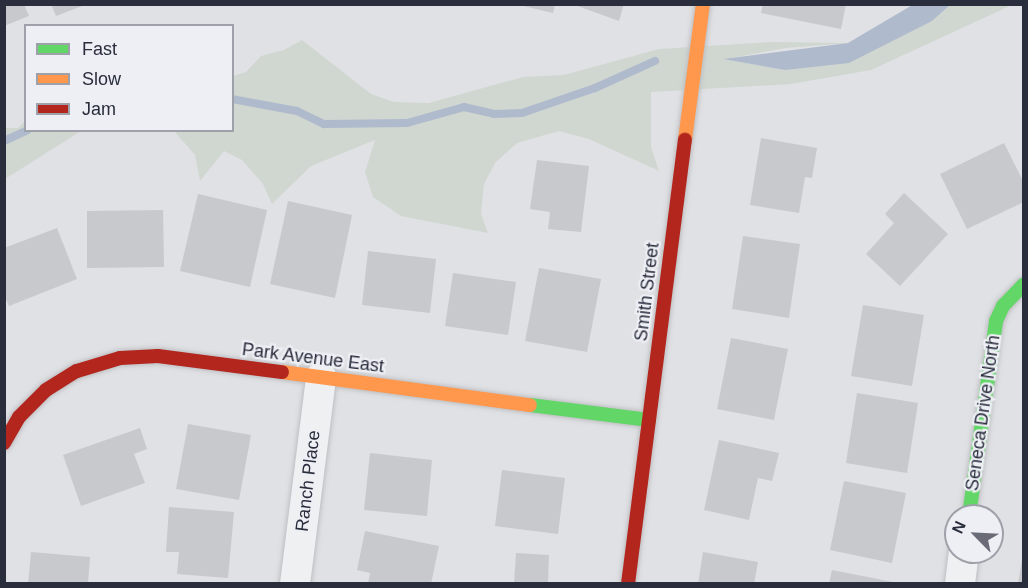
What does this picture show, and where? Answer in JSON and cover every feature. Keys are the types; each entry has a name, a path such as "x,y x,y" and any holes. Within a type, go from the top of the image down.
{"street":[{"name":"Smith Street","path":"628,584 703,4"},
{"name":"Seneca Drive North","path":"971,504 996,321 1003,306 1023,284"},
{"name":"Park Avenue East","path":"4,443 19,417 46,390 77,371 120,358 158,356 649,420"},
{"name":"Ranch Place","path":"295,584 321,377"},
{"path":"960,584 962,564"}],"shaded area":[{"path":"950,5 1012,5 871,70 791,84 651,92 651,147 659,171 589,139 559,131 517,143 495,163 484,184 481,214 488,233 401,216 373,197 365,172 375,140 311,166 272,204 263,184 242,160 224,151 200,181 195,155 175,132 234,132 234,76 246,72 261,56 284,50 302,40 371,94 394,102 429,103 523,77 564,75 659,49 772,42 848,43 786,48 725,59 785,70 932,21"},
{"path":"24,122 24,132 79,132 5,179 5,128 18,128"}],"water":[{"path":"914,4 950,5 932,21 849,63 785,70 723,59 848,43"}],"building":[{"path":"4,4 24,4 29,16 4,26"},
{"path":"51,4 85,4 85,5 56,16"},
{"path":"515,4 555,4 553,13"},
{"path":"572,4 624,4 619,21"},
{"path":"763,4 846,4 841,29 761,13"},
{"path":"761,138 817,148 812,178 805,177 799,213 750,205"},
{"path":"1004,143 1024,183 1024,202 967,229 940,174"},
{"path":"537,160 589,166 581,232 548,229 550,212 530,209"},
{"path":"904,193 948,234 900,286 866,254 894,223 885,214"},
{"path":"198,194 267,210 250,287 180,271"},
{"path":"288,201 352,215 335,298 270,284"},
{"path":"163,210 164,267 87,268 87,211"},
{"path":"57,228 77,279 9,306 4,295 4,248"},
{"path":"743,236 800,244 789,318 732,309"},
{"path":"368,251 436,259 430,313 362,305"},
{"path":"539,268 601,279 587,352 525,341"},
{"path":"453,273 516,282 508,335 445,326"},
{"path":"863,305 924,315 912,386 851,376"},
{"path":"731,338 788,349 774,420 717,409"},
{"path":"857,393 918,403 907,473 846,463"},
{"path":"188,424 251,435 239,500 176,489"},
{"path":"140,428 147,449 134,454 145,483 81,506 63,455"},
{"path":"719,440 779,453 772,481 758,478 749,520 704,510"},
{"path":"370,453 432,460 427,516 364,510"},
{"path":"502,470 565,478 558,534 495,526"},
{"path":"844,481 906,493 892,563 830,550"},
{"path":"169,507 234,512 228,578 177,574 179,552 166,552"},
{"path":"365,531 439,546 431,584 368,584 370,573 357,570"},
{"path":"31,552 90,557 88,584 28,584"},
{"path":"703,552 758,562 754,584 698,584"},
{"path":"516,553 549,555 548,584 514,584"},
{"path":"1022,559 1024,584 1018,584"},
{"path":"832,570 893,582 892,584 829,584"}],"waterway":[{"path":"234,99 297,111 324,124 407,123 464,107 494,114 522,113 595,88 655,61"},
{"path":"4,141 24,132"}],"traffic: fast":[{"path":"971,504 996,321 1003,306 1024,284"},
{"path":"530,405 649,420"}],"traffic: slow":[{"path":"685,140 703,4"},
{"path":"282,372 530,405"}],"traffic: jam":[{"path":"628,584 685,140"},
{"path":"4,443 19,417 46,390 77,371 120,358 158,356 282,372"}]}
